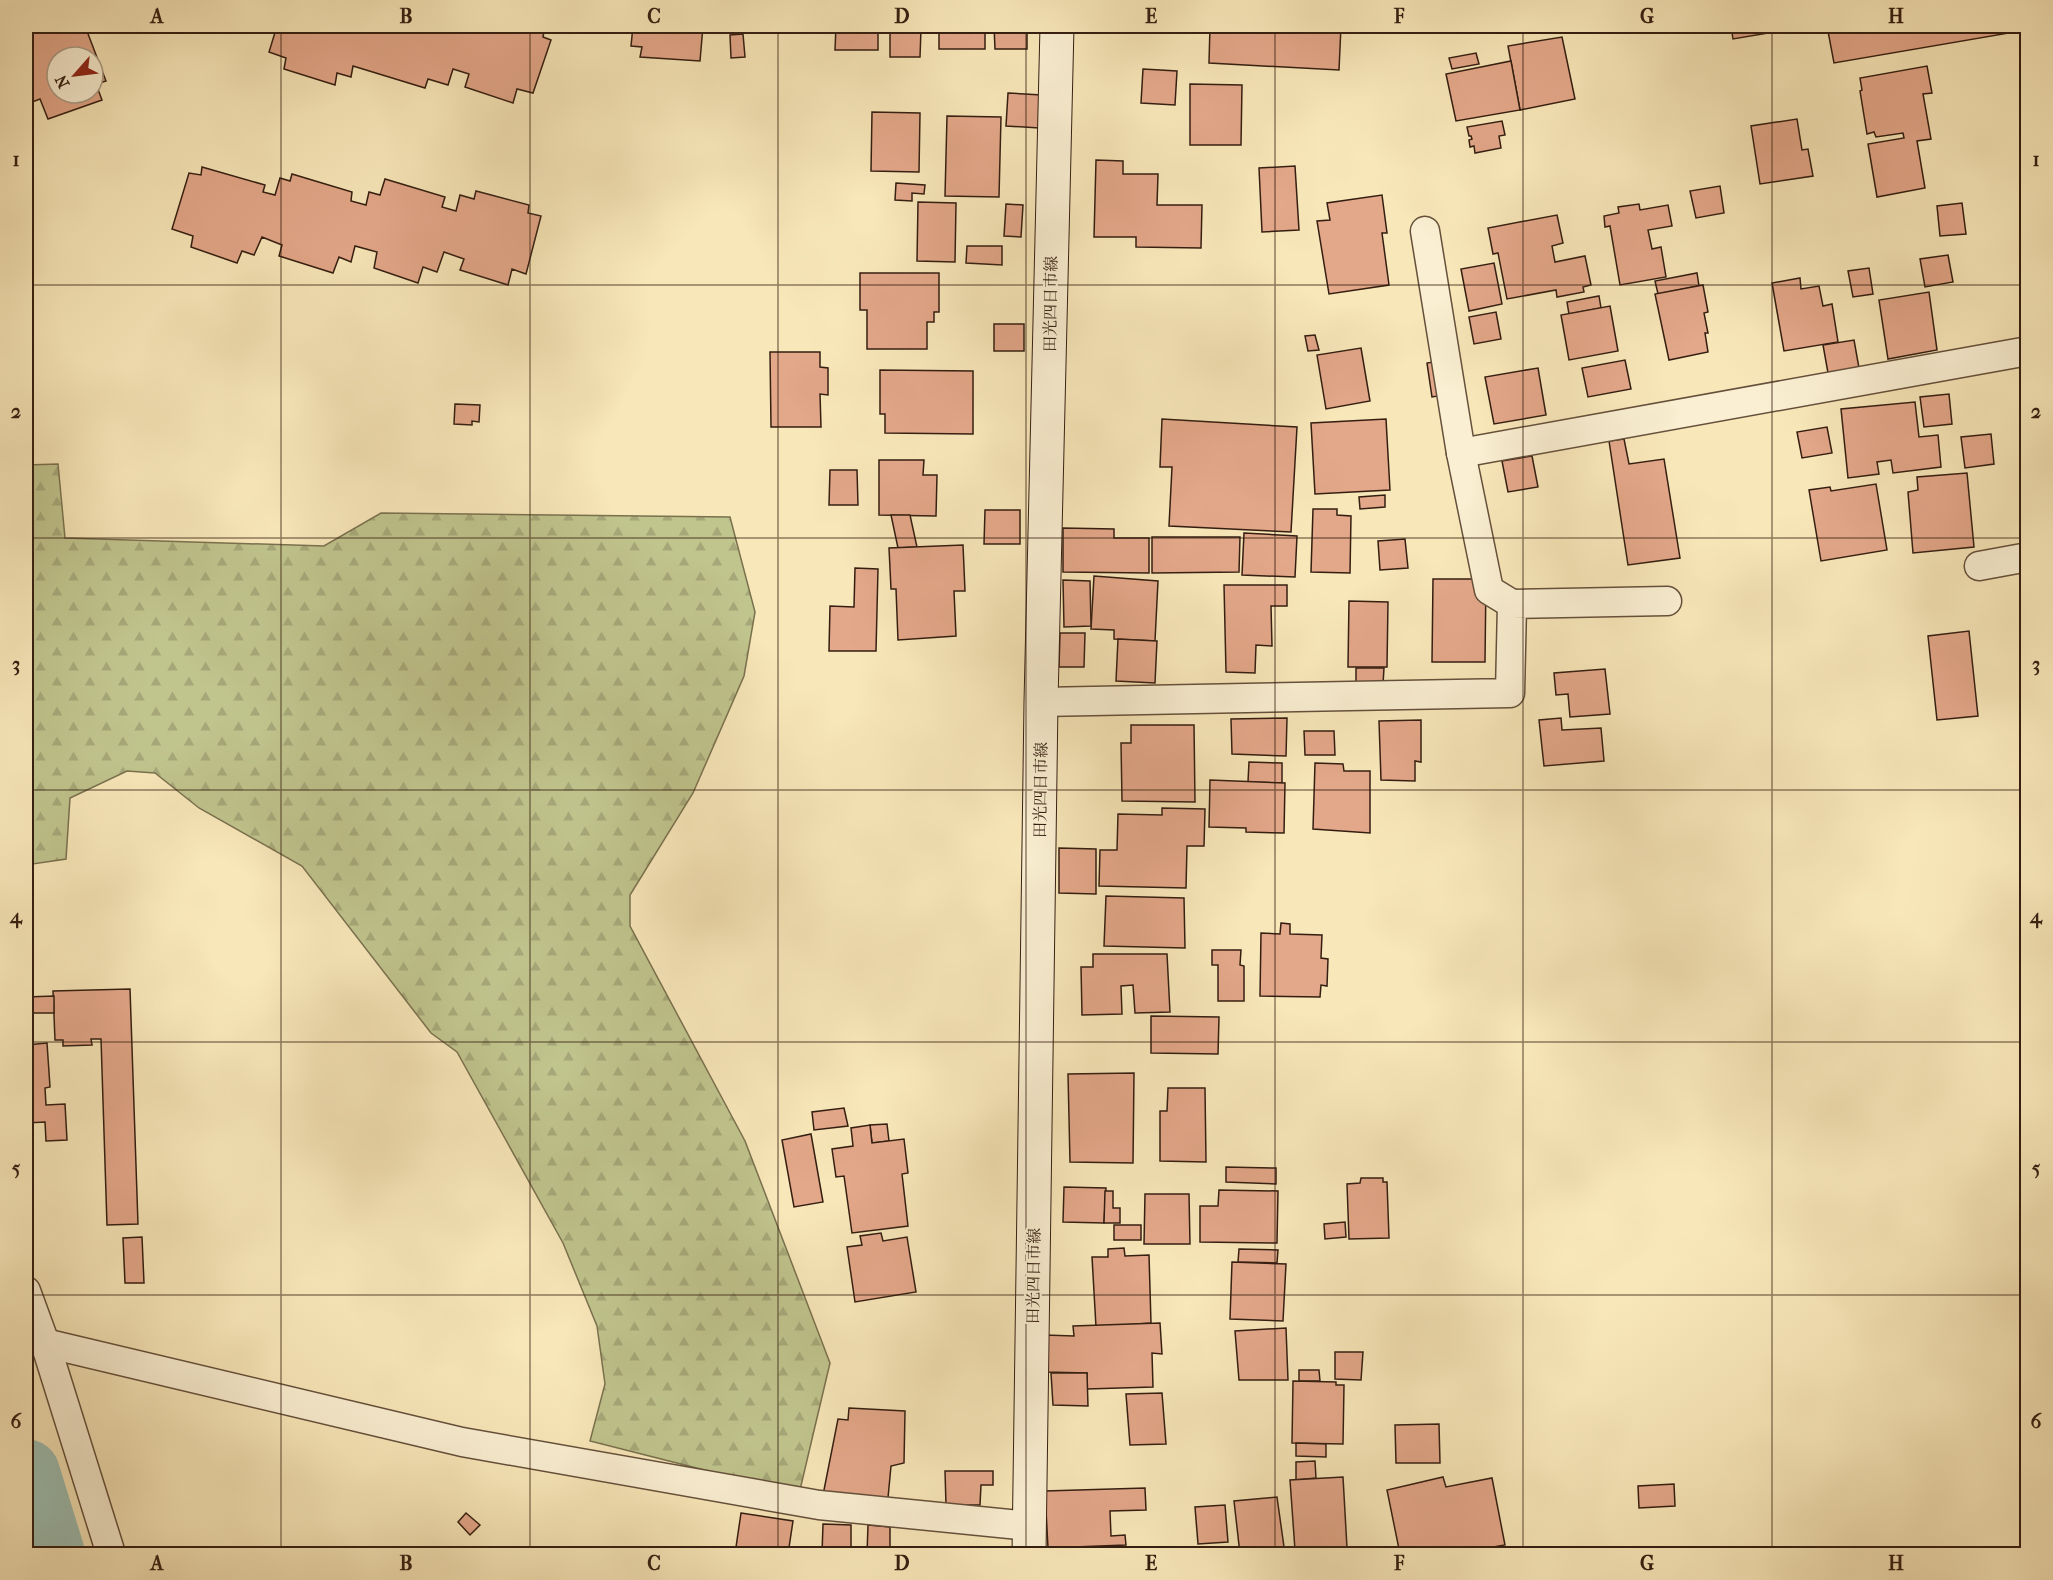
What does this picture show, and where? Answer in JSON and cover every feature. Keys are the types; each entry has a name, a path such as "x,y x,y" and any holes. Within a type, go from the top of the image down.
{"main road":[{"name":"田光四日市線","path":"1029,1540 1041,702 1057,26"}],"street":[{"path":"1425,231 1461,453 1489,590 1512,604 1667,601"},
{"path":"1461,453 2028,351"},
{"path":"1979,566 2028,557"},
{"path":"1041,702 1510,693 1512,604"},
{"path":"26,1291 45,1343 111,1554"},
{"path":"45,1343 462,1442 1029,1540"}],"green space":[{"path":"58,464 65,538 324,546 381,513 730,517 755,612 744,676 693,793 630,895 630,926 745,1141 830,1363 799,1494 590,1441 605,1384 597,1326 563,1243 457,1052 431,1033 302,866 199,808 155,773 127,771 70,798 66,859 26,865 26,465"}],"building":[{"path":"33,26 85,26 92,45 45,45 45,105 88,105 48,119 40,99 27,104 26,29"},
{"path":"277,26 450,26 449,29 463,33 466,26 545,26 543,37 551,40 533,93 517,89 513,103 465,87 469,74 453,69 448,85 428,79 425,88 353,66 351,77 337,73 335,85 284,69 286,58 269,52"},
{"path":"633,26 703,26 700,61 640,57 642,47 631,46"},
{"path":"749,26 798,26 798,31 749,31"},
{"path":"836,26 886,26 886,31 878,31 878,50 835,50"},
{"path":"939,26 985,26 985,49 939,49"},
{"path":"994,26 1027,26 1027,49 995,49"},
{"path":"1210,26 1341,26 1339,70 1209,63"},
{"path":"1731,26 1792,26 1792,29 1733,39"},
{"path":"1827,26 2014,26 2015,32 1834,63"},
{"path":"890,29 921,29 920,57 890,57"},
{"path":"743,34 745,57 731,58 730,35"},
{"path":"1562,37 1575,99 1520,110 1508,46"},
{"path":"1476,53 1479,64 1452,69 1449,58"},
{"path":"1511,61 1520,110 1456,121 1446,74"},
{"path":"1927,66 1932,93 1923,94 1931,139 1917,141 1925,188 1877,197 1868,144 1904,138 1903,133 1876,137 1874,132 1867,134 1860,78"},
{"path":"1143,69 1177,71 1175,105 1141,103"},
{"path":"1190,84 1242,85 1241,145 1190,145"},
{"path":"1008,93 1041,95 1039,128 1006,126"},
{"path":"872,112 920,113 919,172 871,171"},
{"path":"947,116 1001,117 999,197 945,196"},
{"path":"1797,119 1802,150 1808,149 1813,176 1760,184 1751,126"},
{"path":"1502,121 1505,135 1499,136 1501,148 1475,153 1474,146 1470,147 1469,140 1472,139 1467,127"},
{"path":"1096,160 1123,161 1123,174 1158,174 1157,205 1202,205 1201,248 1136,247 1136,237 1094,237"},
{"path":"1295,166 1299,230 1262,232 1259,168"},
{"path":"202,167 265,185 263,192 275,195 280,178 290,181 292,174 352,192 351,201 366,205 369,192 380,195 385,179 445,197 442,207 456,211 460,195 474,199 476,191 529,205 528,213 541,216 526,274 512,269 508,285 460,270 464,259 444,252 437,272 423,267 418,283 374,268 377,252 355,246 351,262 339,257 333,273 279,256 282,245 262,237 254,255 242,251 237,263 191,247 193,236 172,229 189,173 201,175"},
{"path":"896,183 925,185 924,194 912,193 912,201 895,200"},
{"path":"1720,186 1724,213 1696,218 1690,191"},
{"path":"1382,195 1387,233 1382,233 1389,285 1329,294 1317,221 1330,220 1327,203"},
{"path":"918,202 956,203 955,262 917,261"},
{"path":"1962,203 1966,234 1940,236 1937,206"},
{"path":"1006,204 1023,205 1021,237 1004,236"},
{"path":"1639,204 1640,210 1668,205 1672,226 1648,230 1652,249 1661,247 1666,277 1620,285 1610,226 1605,227 1604,216 1619,213 1618,207"},
{"path":"1557,215 1563,243 1552,246 1555,262 1585,256 1591,285 1583,287 1584,292 1557,297 1556,290 1507,299 1498,253 1493,254 1488,228"},
{"path":"967,246 1002,246 1002,265 966,263"},
{"path":"1948,255 1953,282 1925,287 1920,259"},
{"path":"1494,263 1502,304 1469,311 1461,269"},
{"path":"1869,268 1873,294 1853,297 1848,271"},
{"path":"860,273 939,273 939,312 934,312 934,322 927,322 927,349 867,349 867,310 860,310"},
{"path":"1697,273 1699,286 1658,294 1655,281"},
{"path":"1800,278 1801,289 1819,286 1823,306 1832,304 1838,342 1784,351 1772,283"},
{"path":"1703,285 1708,312 1704,313 1708,333 1705,333 1708,352 1669,360 1655,294"},
{"path":"1929,292 1937,350 1888,359 1879,300"},
{"path":"1599,296 1601,308 1569,314 1567,302"},
{"path":"1610,306 1618,351 1569,360 1561,315"},
{"path":"1496,312 1501,339 1474,344 1469,317"},
{"path":"994,324 1024,324 1024,351 994,351"},
{"path":"1315,335 1319,350 1308,351 1305,336"},
{"path":"1854,340 1859,368 1828,373 1823,345"},
{"path":"1361,348 1370,401 1326,409 1317,355"},
{"path":"770,352 820,352 820,367 828,368 828,395 820,394 821,427 771,427"},
{"path":"1445,360 1450,394 1432,397 1427,363"},
{"path":"1625,360 1631,389 1588,397 1582,368"},
{"path":"1538,368 1546,415 1494,424 1485,377"},
{"path":"880,370 973,371 973,434 885,433 885,414 880,414"},
{"path":"1949,394 1952,424 1924,427 1920,397"},
{"path":"1915,402 1919,437 1938,435 1941,467 1893,473 1891,460 1877,462 1879,474 1848,478 1841,409"},
{"path":"455,404 480,405 479,422 472,421 472,425 454,424"},
{"path":"1162,419 1297,427 1291,532 1169,526 1172,467 1160,467"},
{"path":"1386,419 1390,490 1315,494 1311,423"},
{"path":"1827,427 1832,453 1802,458 1797,432"},
{"path":"1991,434 1994,464 1965,468 1961,437"},
{"path":"1624,439 1629,464 1664,459 1680,558 1628,565 1609,441"},
{"path":"1532,456 1538,487 1508,492 1502,461"},
{"path":"879,460 924,460 923,475 937,475 936,516 879,515"},
{"path":"830,470 857,470 858,505 829,505"},
{"path":"1967,473 1974,547 1913,553 1908,492 1918,490 1917,477"},
{"path":"1876,484 1887,550 1821,561 1809,490 1830,487 1831,491"},
{"path":"1385,495 1385,507 1360,509 1359,497"},
{"path":"1313,509 1337,509 1337,515 1351,516 1350,573 1311,572"},
{"path":"985,510 1020,510 1020,544 984,544"},
{"path":"891,515 910,515 917,547 898,548"},
{"path":"1063,528 1114,529 1114,538 1149,538 1149,573 1063,572"},
{"path":"1244,533 1297,536 1295,577 1242,575"},
{"path":"1152,537 1240,537 1239,572 1152,573"},
{"path":"1405,539 1408,568 1380,570 1378,541"},
{"path":"963,545 965,591 954,591 956,636 898,640 896,589 891,589 889,548"},
{"path":"855,568 878,569 876,651 829,651 830,606 854,607"},
{"path":"2028,575 2028,679 2023,640 2027,639 2021,576"},
{"path":"1094,576 1158,581 1155,641 1114,639 1114,630 1091,629"},
{"path":"1433,579 1486,579 1485,662 1432,662"},
{"path":"1063,580 1090,581 1091,626 1064,627"},
{"path":"1224,585 1287,585 1287,606 1271,606 1272,646 1256,645 1255,673 1226,672"},
{"path":"1349,601 1388,602 1387,667 1348,667"},
{"path":"1969,631 1978,716 1937,720 1928,636"},
{"path":"1060,633 1085,633 1084,667 1059,667"},
{"path":"1118,639 1157,641 1155,683 1116,681"},
{"path":"1356,668 1384,668 1383,684 1356,684"},
{"path":"1605,669 1610,714 1570,717 1568,694 1556,695 1554,673"},
{"path":"1287,718 1286,756 1232,754 1231,719"},
{"path":"1561,718 1562,730 1601,728 1604,761 1544,766 1539,720"},
{"path":"1421,720 1421,762 1415,761 1415,781 1381,780 1379,721"},
{"path":"1131,725 1194,725 1195,802 1122,801 1121,743 1131,743"},
{"path":"1304,731 1334,731 1335,755 1305,755"},
{"path":"1249,762 1282,763 1282,783 1248,782"},
{"path":"1315,763 1343,764 1344,771 1370,771 1370,833 1313,829"},
{"path":"1210,780 1285,783 1284,833 1246,832 1246,828 1209,827"},
{"path":"1162,808 1205,809 1204,846 1187,846 1186,888 1099,886 1100,850 1117,850 1118,814 1162,815"},
{"path":"1059,848 1096,849 1096,894 1059,893"},
{"path":"1106,896 1184,898 1185,948 1104,946"},
{"path":"1281,923 1290,924 1290,934 1322,935 1321,958 1328,959 1327,986 1321,985 1320,997 1260,996 1261,933 1280,934"},
{"path":"1212,950 1241,950 1240,965 1244,966 1244,1001 1218,1001 1218,965 1212,965"},
{"path":"1093,954 1167,954 1170,1012 1135,1013 1133,985 1121,986 1122,1014 1082,1015 1081,967 1093,967"},
{"path":"130,989 138,1224 107,1225 101,1039 91,1039 92,1045 63,1046 63,1040 55,1040 53,991"},
{"path":"54,996 54,1013 26,1013 26,997"},
{"path":"1151,1016 1219,1017 1218,1054 1151,1053"},
{"path":"47,1043 50,1087 45,1088 46,1105 65,1104 67,1140 46,1141 45,1122 26,1123 26,1045"},
{"path":"1134,1073 1133,1163 1070,1162 1068,1074"},
{"path":"1168,1088 1205,1088 1206,1162 1160,1161 1160,1111 1167,1111"},
{"path":"844,1108 848,1126 814,1130 812,1112"},
{"path":"887,1124 889,1141 872,1143 870,1125"},
{"path":"870,1125 872,1143 904,1139 908,1173 902,1174 908,1226 852,1233 844,1176 836,1177 832,1149 853,1146 851,1128"},
{"path":"811,1134 823,1202 794,1207 782,1140"},
{"path":"1226,1167 1276,1168 1276,1184 1226,1182"},
{"path":"1361,1178 1383,1178 1383,1182 1387,1182 1389,1238 1349,1239 1347,1184 1360,1183"},
{"path":"1064,1187 1106,1188 1104,1223 1063,1222"},
{"path":"1219,1190 1278,1191 1277,1243 1200,1242 1200,1206 1218,1206"},
{"path":"1105,1191 1113,1191 1113,1208 1120,1208 1120,1223 1104,1223"},
{"path":"1145,1194 1189,1194 1190,1244 1144,1244"},
{"path":"1345,1222 1346,1237 1325,1239 1324,1224"},
{"path":"1114,1225 1141,1225 1141,1240 1114,1240"},
{"path":"881,1233 883,1241 907,1237 916,1292 855,1302 847,1247 862,1245 860,1236"},
{"path":"142,1237 144,1283 125,1283 123,1238"},
{"path":"1124,1248 1125,1256 1149,1255 1151,1323 1096,1327 1092,1257 1108,1257 1108,1249"},
{"path":"1239,1249 1278,1250 1277,1263 1238,1262"},
{"path":"1232,1262 1286,1264 1283,1321 1230,1319"},
{"path":"1160,1323 1162,1354 1152,1353 1153,1387 1087,1389 1087,1373 1045,1372 1045,1335 1074,1336 1073,1326"},
{"path":"1286,1328 1288,1380 1239,1380 1235,1331"},
{"path":"1335,1352 1363,1352 1361,1380 1335,1379"},
{"path":"1299,1370 1319,1370 1320,1381 1299,1381"},
{"path":"1051,1373 1087,1373 1088,1406 1053,1405"},
{"path":"1293,1381 1336,1382 1336,1385 1344,1385 1343,1444 1292,1443"},
{"path":"1162,1393 1166,1444 1130,1445 1126,1394"},
{"path":"849,1408 905,1411 904,1463 891,1466 888,1498 823,1495 838,1419 848,1420"},
{"path":"1439,1424 1440,1463 1396,1463 1395,1425"},
{"path":"1296,1443 1326,1444 1326,1457 1296,1456"},
{"path":"1315,1461 1316,1478 1296,1480 1296,1462"},
{"path":"945,1471 993,1471 993,1485 981,1485 980,1505 946,1505"},
{"path":"1343,1477 1347,1548 1322,1549 1323,1554 1307,1554 1307,1549 1295,1550 1290,1480"},
{"path":"1443,1477 1446,1487 1492,1478 1505,1545 1469,1551 1470,1554 1400,1554 1387,1490"},
{"path":"1674,1484 1675,1506 1639,1508 1638,1486"},
{"path":"1145,1488 1146,1510 1110,1511 1111,1536 1125,1535 1126,1545 1048,1548 1045,1491"},
{"path":"1277,1497 1285,1554 1240,1554 1234,1501"},
{"path":"1225,1505 1228,1542 1198,1544 1195,1507"},
{"path":"466,1513 480,1525 470,1535 458,1522"},
{"path":"741,1513 793,1521 788,1554 735,1554"},
{"path":"823,1524 851,1525 851,1554 822,1554"},
{"path":"868,1525 890,1527 890,1550 929,1550 929,1554 867,1554"},
{"path":"1172,1548 1173,1554 1050,1553 1129,1549"}],"waterway":[{"path":"26,1473 51,1554"}]}
